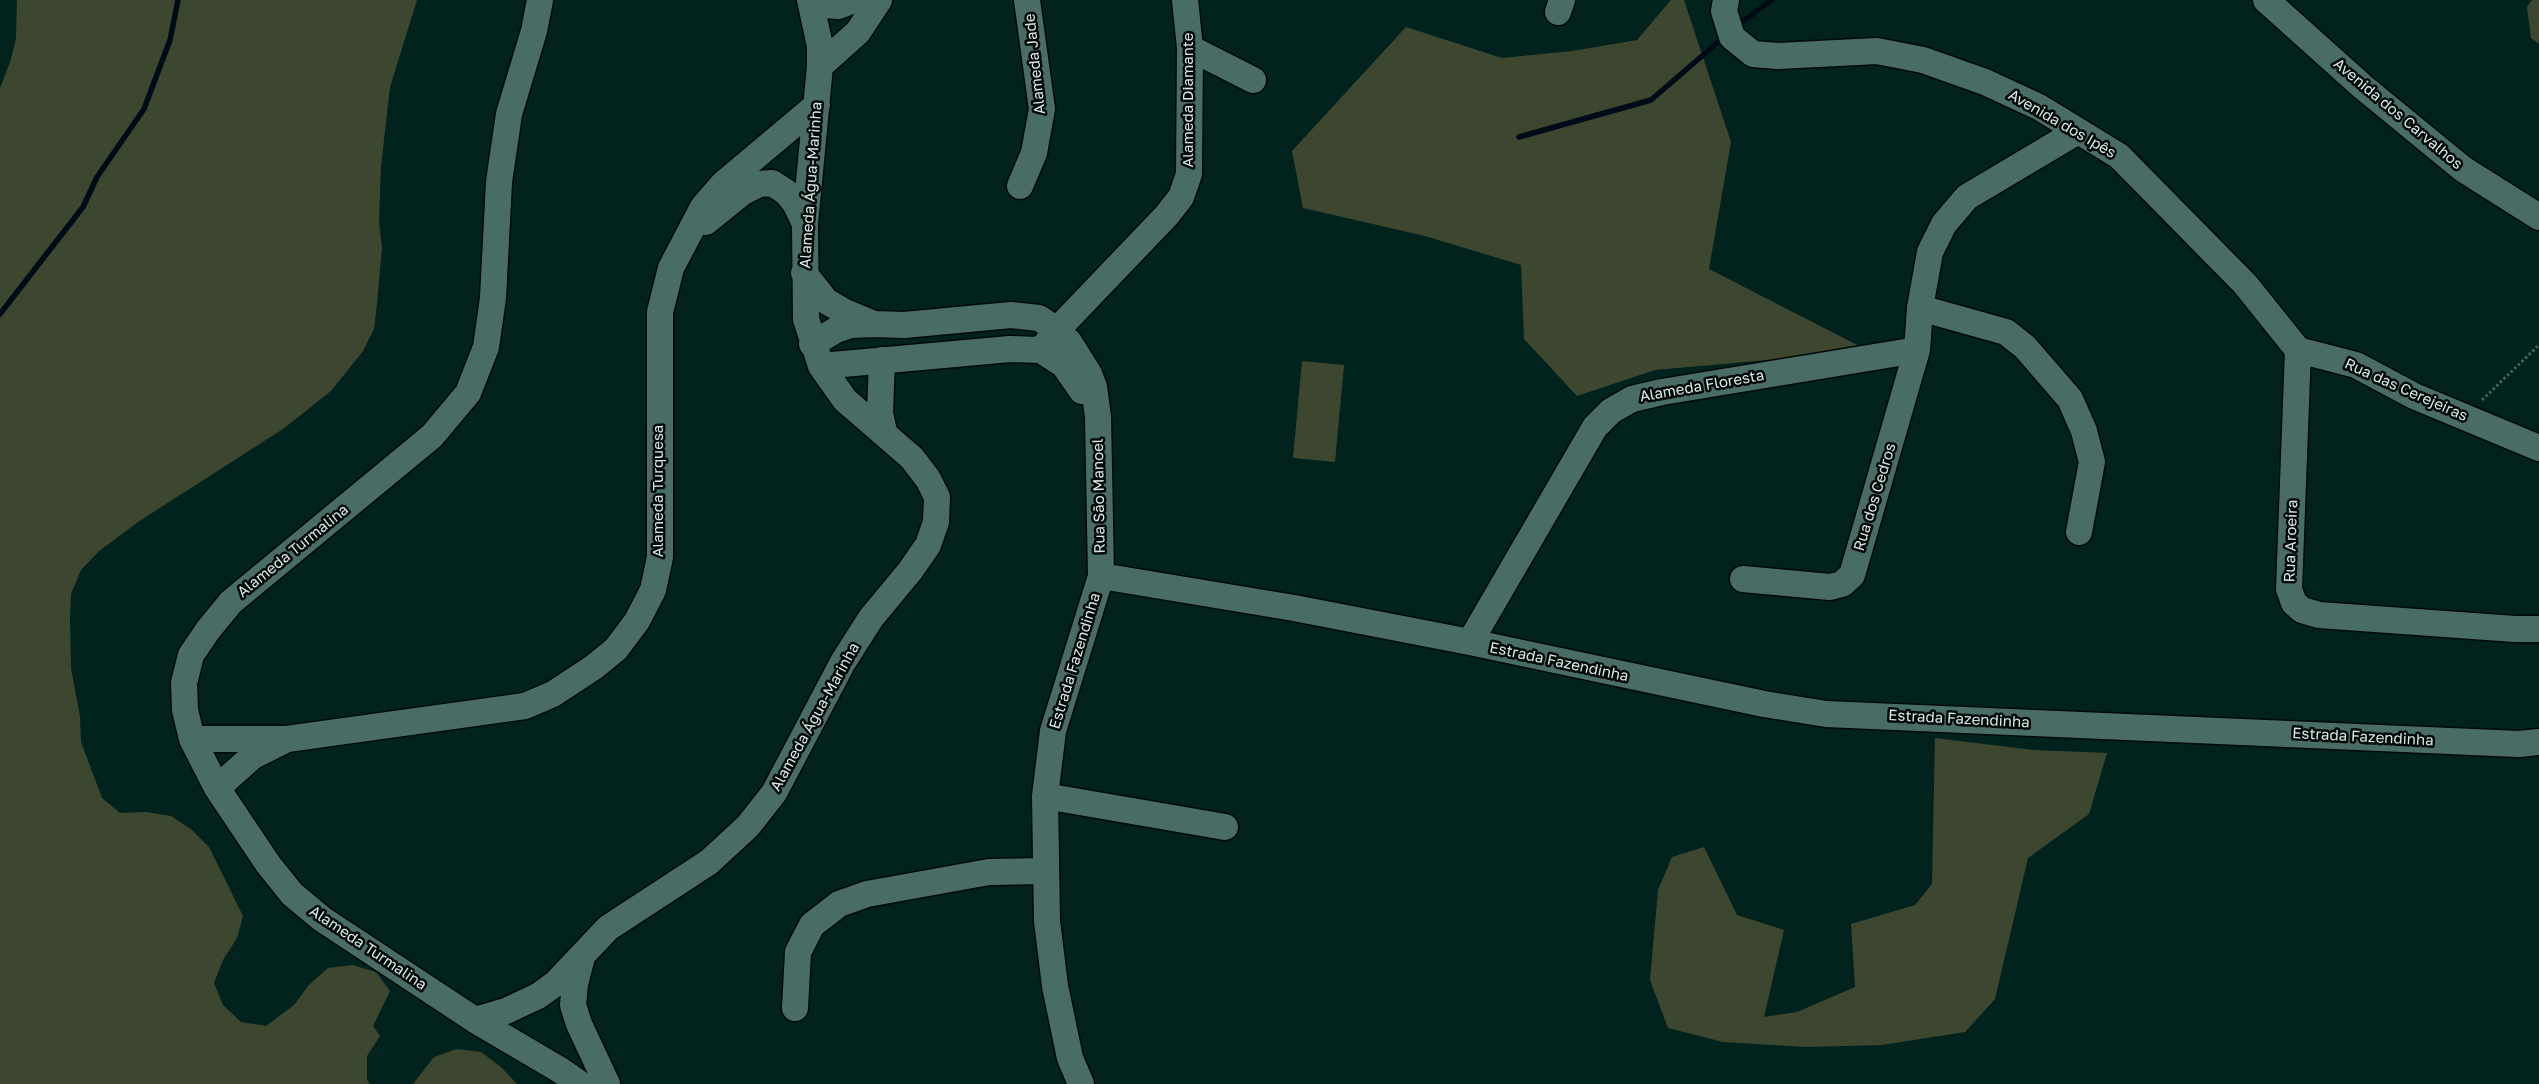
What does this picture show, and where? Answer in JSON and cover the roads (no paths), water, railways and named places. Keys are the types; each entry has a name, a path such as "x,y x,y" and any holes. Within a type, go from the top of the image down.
{"street":[{"name":"Alameda Turmalina","path":"540,0 534,31 509,114 499,182 493,298 486,347 468,393 432,436 232,602 208,630 191,655 184,683 185,710 192,739 217,788 268,864 292,894 322,919 475,1020 580,1084"},
{"path":"811,2 838,6 854,0"},
{"path":"820,66 858,32 879,0"},
{"name":"Alameda Jade","path":"1020,186 1034,153 1042,109 1027,0"},
{"name":"Alameda Diamante","path":"1042,350 1058,330 1181,198 1188,174 1190,48 1185,0"},
{"name":"Avenida dos Ipês","path":"1726,0 1724,11 1732,37 1753,54 1778,56 1877,51 1923,60 1985,82 2038,107 2119,156 2170,205 2245,284 2298,350"},
{"name":"Avenida dos Carvalhos","path":"2266,0 2363,86 2463,169 2539,217"},
{"name":"Alameda Água-Marinha","path":"475,1020 506,1012 538,996 556,983 608,928 709,862 748,826 774,793 843,662 870,618 910,571 928,545 936,522 936,497 928,479 912,458 845,400 817,355 806,319 804,273 805,224 820,66 820,46 811,2"},
{"path":"1190,48 1253,80"},
{"name":"Alameda Turquesa","path":"192,739 287,739 525,706 553,694 594,667 616,649 637,621 653,590 660,557 658,393 660,312 671,268 703,207 723,184 817,105"},
{"name":"Rua dos Cedros","path":"1743,579 1830,587 1842,584 1852,575 1917,350 1920,308 1930,252 1944,224 1967,196 2078,131"},
{"name":"Alameda Turquesa","path":"682,246 708,219 743,192 759,184 772,183 786,192 795,203 805,224"},
{"path":"804,273 826,301 845,312 874,324"},
{"path":"1920,308 2006,332 2026,347 2070,399 2084,431 2092,462 2079,532"},
{"path":"817,355 836,330 851,325 904,325 1011,315 1039,318 1058,330"},
{"path":"1010,350 1011,315"},
{"path":"884,432 880,413 893,359 904,325"},
{"name":"Rua São Manoel","path":"1058,330 1069,342 1089,374 1094,387 1098,416 1101,576"},
{"path":"817,355 893,359 1010,350 1042,350"},
{"name":"Rua São Manoel","path":"1042,350 1071,373 1098,416"},
{"name":"Alameda Floresta","path":"1470,642 1595,427 1611,411 1632,399 1662,392 1917,350"},
{"name":"Rua das Cerejeiras","path":"2298,350 2356,365 2414,396 2539,448"},
{"name":"Rua Aroeira","path":"2298,350 2289,589 2294,603 2302,610 2319,615 2515,629 2539,629"},
{"name":"Estrada Fazendinha","path":"1081,1084 1070,1058 1055,986 1047,921 1045,796 1053,731 1101,576 1294,608 1470,642 1614,674 1826,714 2510,744 2539,742"},
{"name":"Alameda Turquesa","path":"217,788 253,756 287,739"},
{"path":"1045,796 1225,827"},
{"path":"794,1008 798,952 812,925 839,904 867,894 989,872 1045,871"},
{"name":"Alameda Água-Marinha","path":"582,956 575,984 573,1004 579,1024 608,1084"}],"waterway":[{"path":"0,314 83,207 97,177 144,109 170,40 178,0"},
{"path":"1737,26 1771,0"},
{"path":"1519,137 1651,100 1724,37"}]}
